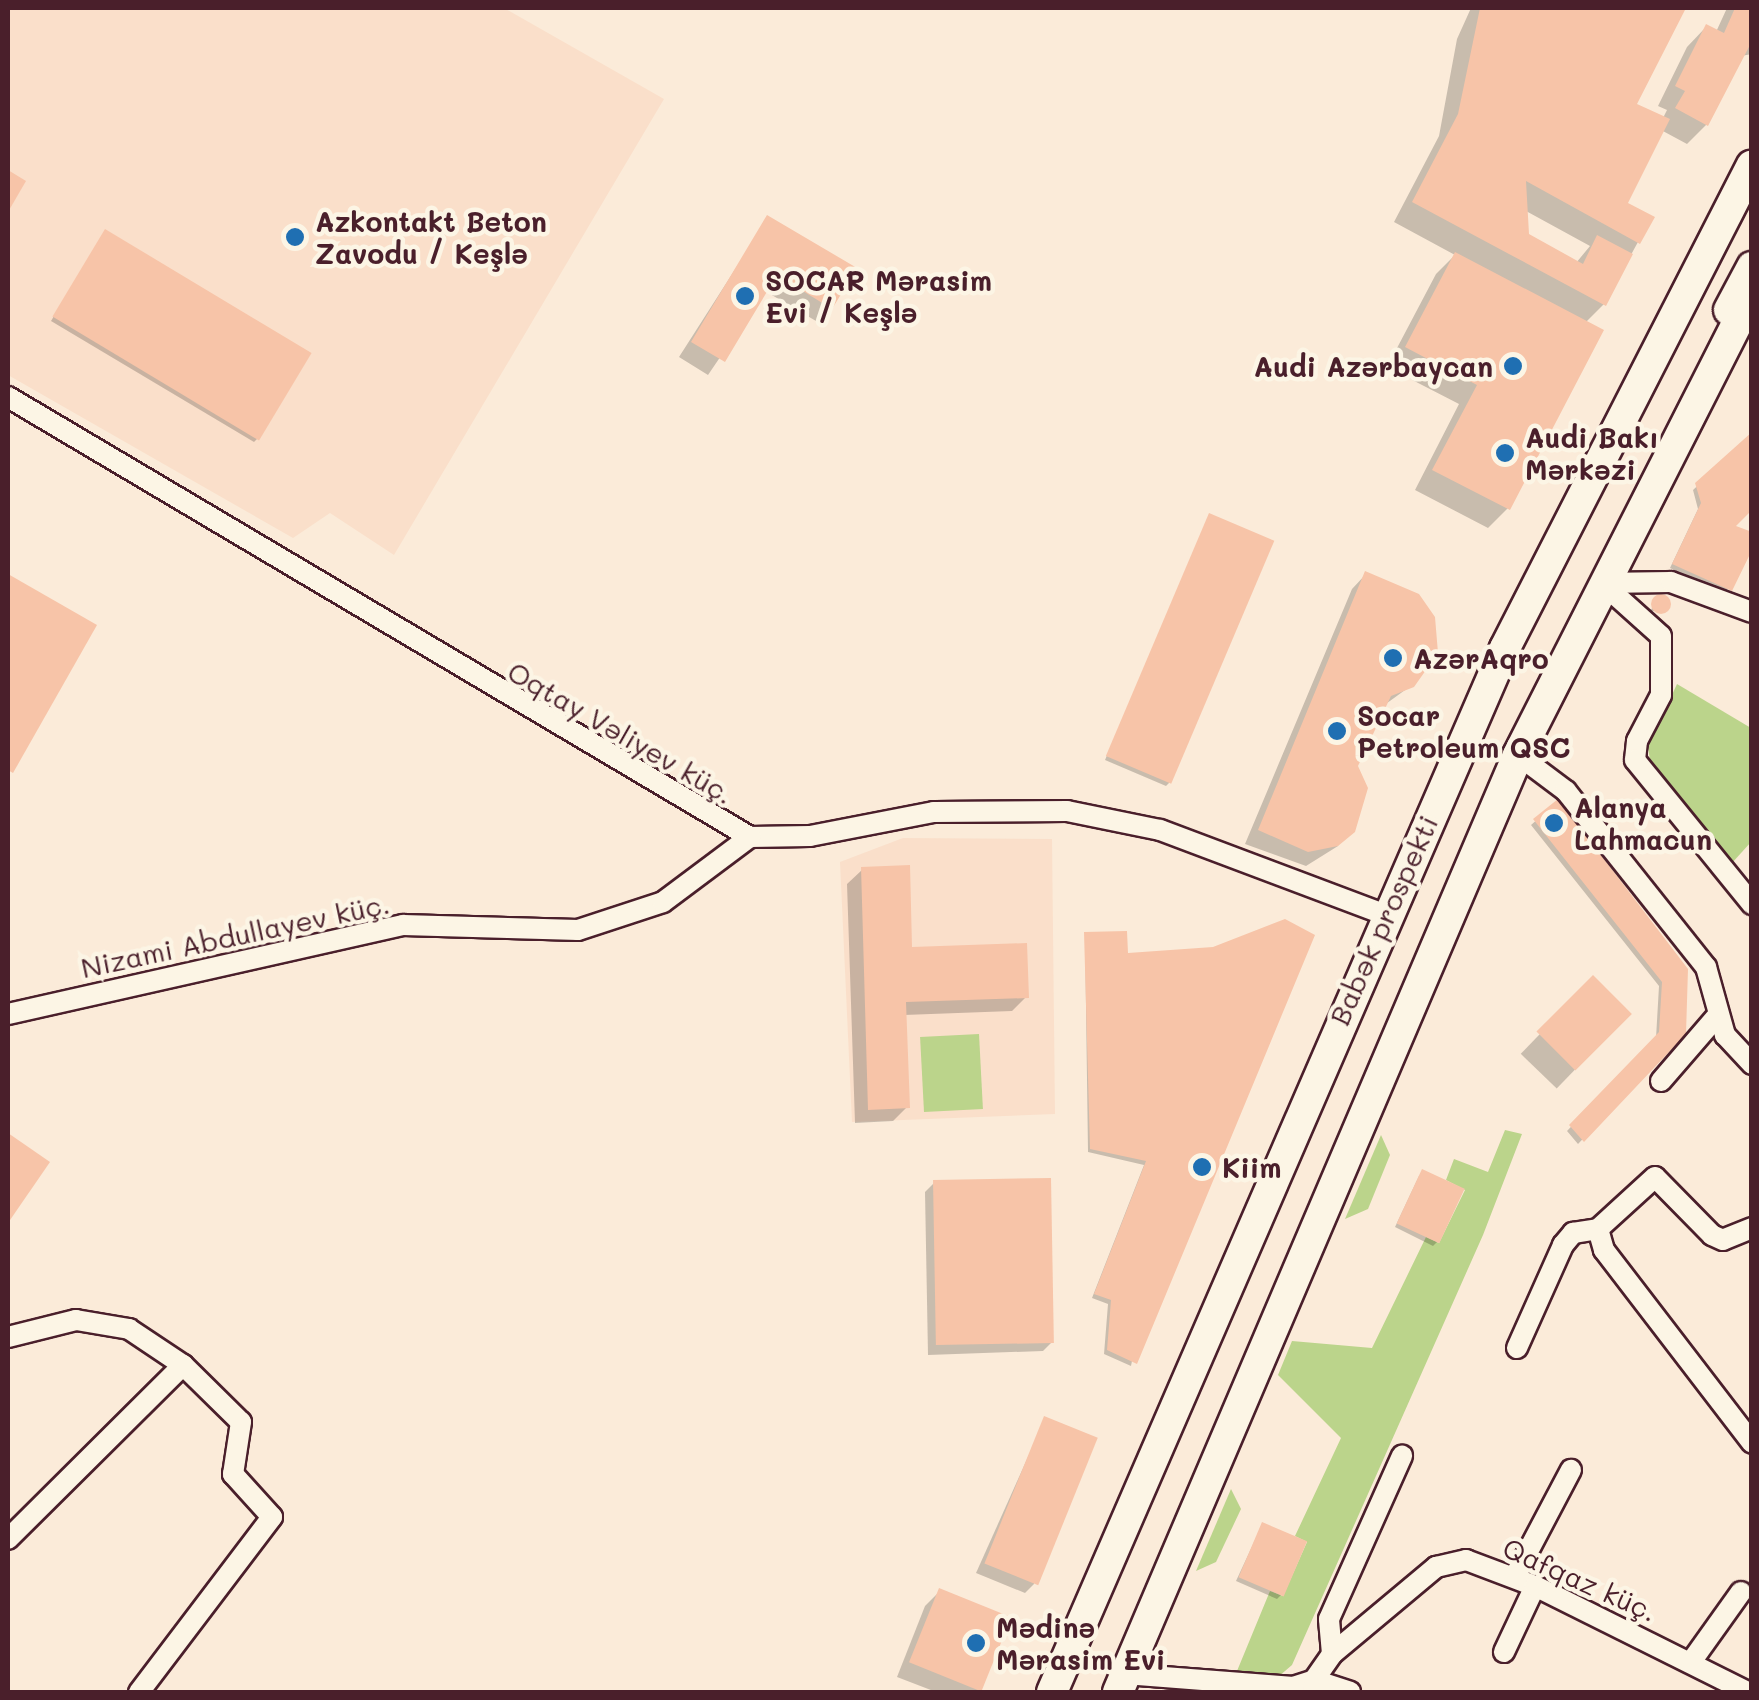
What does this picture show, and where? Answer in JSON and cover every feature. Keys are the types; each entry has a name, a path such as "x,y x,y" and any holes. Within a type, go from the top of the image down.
{"main road":[{"name":"Babək prospekti","path":"1052,1692 1384,914 1527,603 1752,166"},
{"path":"1667,329 1696,299 1752,202"},
{"path":"1678,438 1717,332 1752,267"},
{"name":"Babək prospekti","path":"1121,1683 1518,754 1752,294"}],"street":[{"name":"Oqtay Vəliyev küç.","path":"8,397 750,837 810,836 934,812 1068,811 1160,830 1384,914"},
{"path":"1602,584 1671,582 1752,612"},
{"path":"1602,584 1661,636 1661,695 1637,741 1636,760 1752,904"},
{"path":"1518,754 1566,790 1706,967 1725,1034 1752,1064"},
{"name":"Nizami Abdullayev küç.","path":"8,1014 403,925 578,930 663,902 750,837"},
{"path":"1661,1081 1718,1015"},
{"path":"1517,1348 1563,1246 1582,1228 1598,1229 1655,1177 1712,1234 1723,1240 1752,1228"},
{"path":"1598,1229 1604,1250 1752,1443"},
{"path":"8,1337 102,1320 152,1339 241,1422 233,1474 272,1517 139,1692"},
{"path":"8,1539 182,1365"},
{"path":"1332,1654 1329,1619 1402,1456"},
{"path":"1515,1576 1571,1470"},
{"name":"Qafqaz küç.","path":"1313,1686 1332,1654 1450,1561 1515,1576 1748,1692"},
{"path":"1504,1652 1535,1586"},
{"path":"1691,1662 1741,1592"},
{"path":"1121,1683 1313,1686 1350,1692"}],"shaded area":[{"name":"Azkontakt Beton Zavodu / Keşlə","path":"8,8 504,8 664,99 394,555 330,513 293,538 8,375"},
{"path":"903,838 1052,839 1055,1114 852,1122 840,862"}],"green space":[{"path":"1677,684 1751,728 1751,842 1732,863 1651,767 1648,747"},
{"path":"979,1034 983,1109 924,1112 920,1037"},
{"path":"1505,1130 1522,1134 1483,1235 1292,1665 1278,1677 1237,1671 1270,1591 1283,1596 1307,1542 1295,1536 1341,1438 1278,1375 1292,1341 1372,1348 1426,1237 1439,1243 1465,1190 1446,1180 1454,1159 1488,1172"},
{"path":"1381,1135 1390,1155 1368,1209 1345,1219"},
{"path":"1231,1489 1241,1509 1216,1562 1196,1571"}],"building":[{"path":"1480,8 1686,8 1637,104 1670,119 1628,203 1655,217 1640,244 1526,181 1529,234 1583,264 1597,235 1633,254 1606,306 1412,202 1458,114"},
{"path":"1735,8 1752,8 1752,41 1708,126 1675,108 1685,91 1675,86 1706,24 1724,33"},
{"path":"8,170 26,181 8,212"},
{"path":"767,215 857,268 832,309 777,275 725,362 691,342"},
{"path":"105,229 312,353 259,441 52,316"},
{"name":"Audi Azərbaycan","path":"1455,252 1604,330 1510,510 1432,470 1477,385 1405,347"},
{"path":"1752,432 1752,510 1736,526 1752,532 1752,550 1732,591 1672,564 1701,503 1695,483"},
{"path":"1209,513 1274,541 1171,784 1106,756"},
{"name":"Socar Petroleum QSC","path":"1365,571 1419,594 1435,617 1438,653 1414,687 1391,696 1358,766 1368,788 1355,832 1338,846 1308,852 1258,830"},
{"path":"8,574 97,625 13,773 8,770"},
{"path":"1661,594 1671,604 1661,614 1651,604"},
{"path":"1558,799 1688,969 1686,1034 1584,1142 1569,1125 1659,1032 1662,982 1533,819"},
{"path":"910,865 912,947 1027,943 1029,998 906,1002 910,1108 868,1110 861,867"},
{"path":"1285,919 1315,935 1137,1364 1107,1350 1111,1300 1094,1294 1146,1161 1090,1149 1084,932 1127,931 1128,953 1213,947"},
{"path":"1593,975 1632,1014 1575,1070 1536,1032"},
{"path":"8,1133 50,1162 8,1223"},
{"path":"1422,1169 1465,1189 1439,1243 1397,1223"},
{"path":"1051,1178 1054,1343 936,1345 933,1180"},
{"path":"1044,1416 1098,1438 1038,1585 984,1563"},
{"path":"1262,1522 1307,1541 1284,1596 1239,1577"},
{"path":"939,1588 1011,1617 981,1691 909,1662"}],"place":[{"name":"Azkontakt Beton Zavodu / Keşlə","path":"295,237"},
{"name":"SOCAR Mərasim Evi / Keşlə","path":"745,296"},
{"name":"Audi Azərbaycan","path":"1513,366"},
{"name":"Audi Bakı Mərkəzi","path":"1505,453"},
{"name":"AzərAqro","path":"1393,658"},
{"name":"Socar Petroleum QSC","path":"1337,731"},
{"name":"Alanya Lahmacun","path":"1554,823"},
{"name":"Kiim","path":"1202,1167"},
{"name":"Mədinə Mərasim Evi","path":"976,1643"}]}
